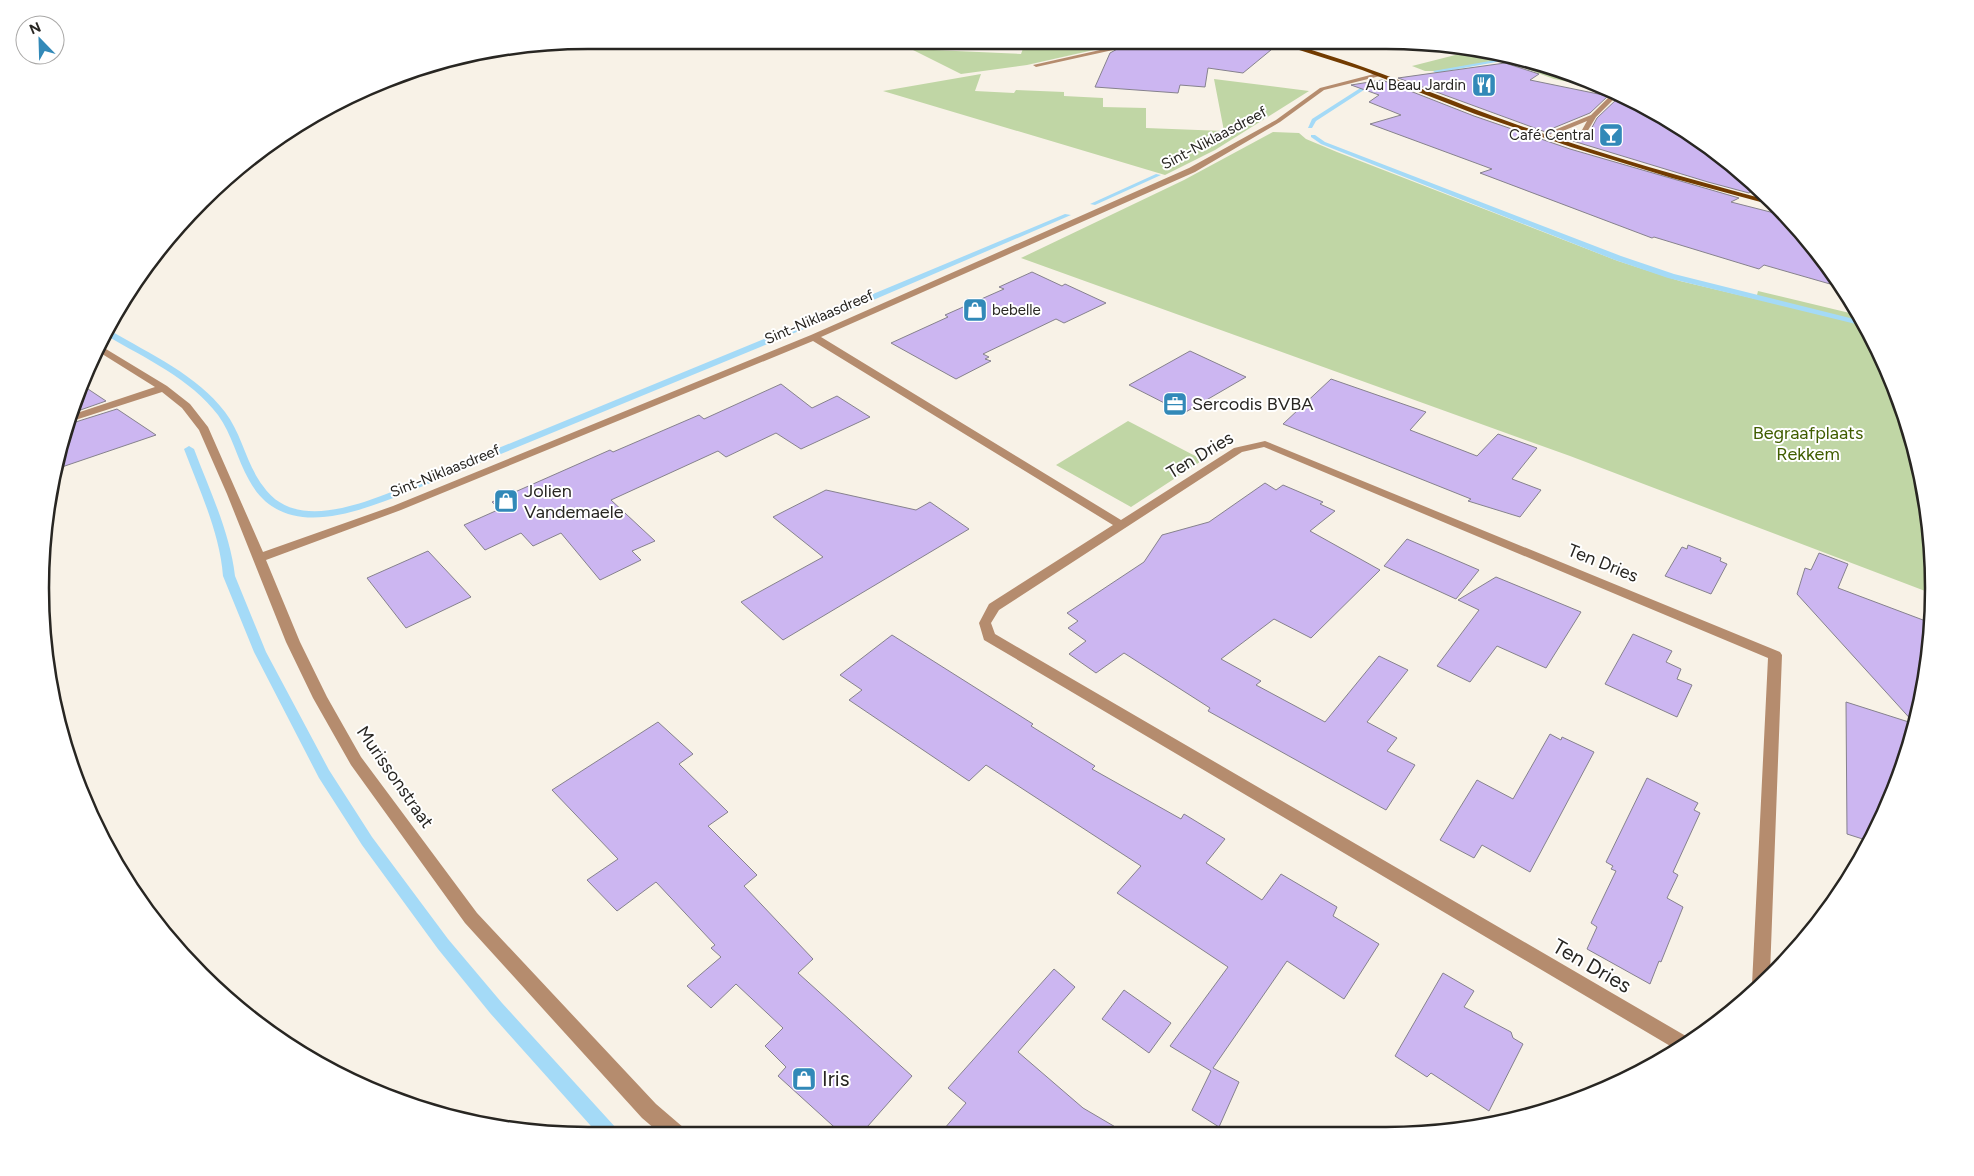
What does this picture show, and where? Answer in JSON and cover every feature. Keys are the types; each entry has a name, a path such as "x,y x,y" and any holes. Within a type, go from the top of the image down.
{"main road":[{"path":"1302,49 1330,57 1558,140 1660,173 1760,200"}],"street":[{"path":"1036,65 1111,49"},
{"name":"Sint-Niklaasdreef","path":"258,558 397,508 814,336 1192,170 1278,121 1322,89 1378,75"},
{"path":"1593,116 1554,132 1558,140 1585,131 1593,116 1611,98"},
{"path":"814,336 1122,526"},
{"name":"Murissonstraat","path":"103,351 163,388 186,406 204,429 233,494 293,642 320,698 356,761 471,918 649,1111 668,1127"},
{"path":"76,417 163,388"},
{"name":"Ten Dries","path":"1678,1041 990,637 985,623 994,607 1238,450 1265,444 1775,655 1761,974"}],"green space":[{"path":"911,49 1021,54 1023,49 1098,49 1027,65 961,74"},
{"path":"1460,54 1499,61 1436,71 1425,71 1412,66"},
{"path":"1530,68 1575,83 1554,79 1527,69"},
{"path":"981,74 975,91 1014,93 1016,90 1064,92 1064,96 1103,98 1103,107 1146,108 1146,128 1224,131 1214,79 1309,91 1215,150 1165,175 883,91"},
{"name":"Begraafplaats Rekkem","path":"1273,132 1299,133 1306,139 1337,152 1618,261 1680,281 1756,299 1758,291 1850,313 1870,349 1884,382 1907,448 1921,518 1925,591 1570,456 1021,258 1184,180"},
{"path":"1128,421 1203,460 1131,507 1056,465"}],"building":[{"path":"1117,49 1272,49 1243,73 1208,68 1205,87 1180,85 1178,93 1095,87 1110,53"},
{"path":"1505,63 1539,74 1530,80 1607,97 1590,113 1551,129 1551,134 1398,78"},
{"path":"1382,80 1474,116 1570,149 1739,198 1731,202 1772,213 1791,232 1831,284 1764,265 1759,269 1654,237 1652,238 1480,173 1492,169 1370,124 1401,115 1369,102 1379,95 1351,85"},
{"path":"1616,100 1625,104 1686,140 1714,160 1751,192 1749,193 1708,182 1563,138 1589,133 1597,118"},
{"path":"1032,272 1062,286 1065,284 1106,303 1064,323 1056,319 983,354 989,357 985,359 991,361 956,379 891,343 948,317 945,315 1004,289 999,287"},
{"path":"1190,351 1246,377 1184,413 1129,385"},
{"path":"1331,379 1426,412 1410,430 1477,456 1498,434 1537,448 1512,479 1541,490 1520,517 1468,501 1471,499 1283,424"},
{"path":"781,384 812,408 837,396 870,417 801,449 776,433 726,457 718,451 611,500 655,541 632,551 641,560 600,580 561,533 533,546 521,533 485,550 464,525 500,509 492,502 610,450 613,452 699,415 704,419"},
{"path":"87,389 106,401 79,411"},
{"path":"117,409 156,435 63,467 75,422"},
{"path":"1265,483 1276,490 1283,485 1323,502 1320,504 1335,511 1310,531 1380,570 1311,638 1274,619 1221,659 1261,681 1256,685 1325,722 1379,656 1408,670 1367,722 1397,738 1387,751 1415,765 1386,810 1208,711 1210,708 1124,653 1096,673 1069,654 1086,641 1068,628 1078,621 1067,613 1144,562 1162,535 1209,522"},
{"path":"826,490 916,510 930,502 969,529 783,640 741,602 823,557 773,517"},
{"path":"1407,539 1479,570 1456,599 1384,566"},
{"path":"1688,545 1721,558 1720,561 1727,564 1711,594 1665,576 1682,547 1687,549"},
{"path":"428,551 471,597 406,628 367,578"},
{"path":"1819,553 1848,564 1838,588 1924,620 1921,658 1909,718 1797,594 1805,568 1811,570"},
{"path":"1496,577 1581,612 1546,668 1497,646 1470,682 1437,666 1479,610 1458,600"},
{"path":"1633,634 1672,651 1666,662 1681,669 1677,679 1692,685 1677,717 1605,684"},
{"path":"892,635 1033,724 1031,726 1095,766 1092,769 1181,819 1184,814 1225,839 1206,863 1262,900 1281,874 1337,907 1333,916 1379,944 1344,999 1287,961 1213,1068 1239,1082 1219,1127 1192,1110 1211,1071 1170,1046 1228,967 1117,893 1141,866 986,765 969,781 849,700 862,690 840,675"},
{"path":"1846,702 1908,722 1897,761 1863,839 1847,834"},
{"path":"658,722 693,754 679,764 728,812 708,826 757,875 744,886 813,959 798,973 912,1076 867,1127 834,1127 778,1076 786,1067 765,1046 783,1028 736,984 711,1008 687,986 721,957 711,948 715,945 656,882 617,911 587,880 618,859 552,790"},
{"path":"1550,734 1561,740 1562,737 1594,752 1530,872 1482,845 1474,858 1440,840 1477,780 1513,799"},
{"path":"1647,778 1698,803 1694,810 1700,813 1673,872 1678,875 1667,898 1683,907 1650,984 1587,949 1597,927 1591,923 1616,871 1611,869 1613,866 1606,862"},
{"path":"1054,969 1075,987 1018,1052 1083,1108 1115,1127 946,1127 966,1103 948,1088"},
{"path":"1443,973 1474,991 1464,1007 1511,1032 1513,1038 1523,1044 1489,1111 1431,1073 1427,1077 1395,1056"},
{"path":"1124,990 1171,1023 1149,1053 1102,1019"}],"waterway":[{"path":"1436,71 1499,61"},
{"path":"1310,127 1314,120 1364,88"},
{"path":"1313,136 1323,143 1618,258 1671,276 1855,322"},
{"path":"1093,204 1158,175"},
{"path":"112,335 170,369 212,402 228,423 259,489 274,504 292,513 313,515 359,507 420,484 1067,215"},
{"path":"189,449 214,515 228,565 229,576 260,652 324,774 367,841 443,944 496,1008 604,1127"}],"place":[{"name":"Au Beau Jardin","path":"1484,85"},
{"name":"Café Central","path":"1611,135"},
{"name":"bebelle","path":"975,310"},
{"name":"Sercodis BVBA","path":"1175,404"},
{"name":"Jolien Vandemaele","path":"506,501"},
{"name":"Iris","path":"804,1079"}]}
